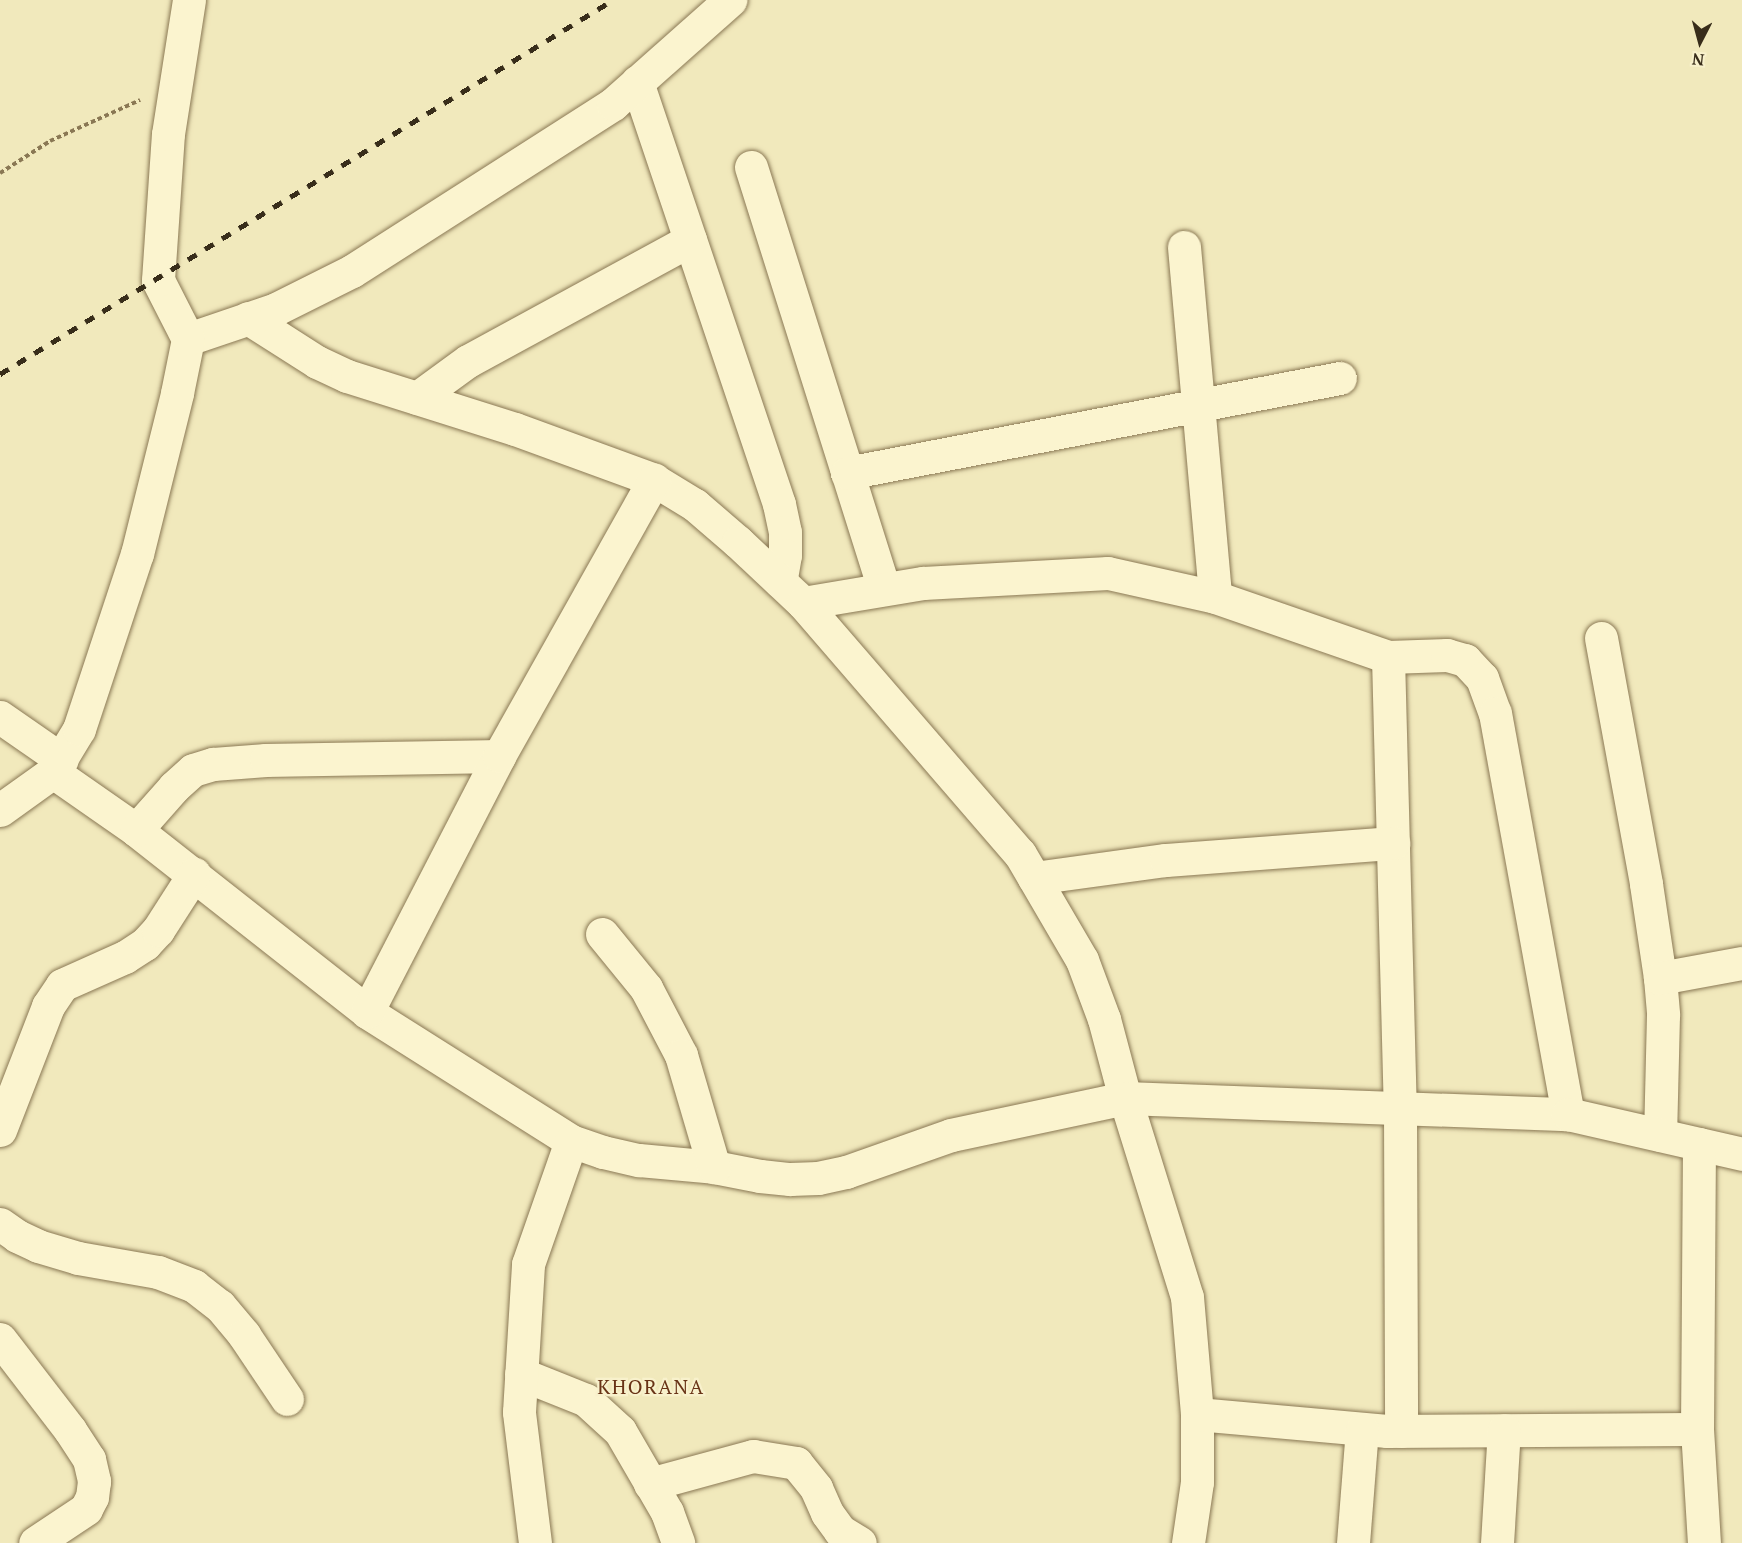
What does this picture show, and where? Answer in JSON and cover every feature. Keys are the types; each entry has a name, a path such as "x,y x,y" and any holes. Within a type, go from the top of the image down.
{"street":[{"path":"0,810 57,766 79,729 138,554 188,339 158,280 168,135 189,0"},
{"path":"188,339 276,309 352,271 613,104 730,0"},
{"path":"637,82 779,504 791,592"},
{"path":"751,167 884,589"},
{"path":"417,398 468,361 690,240"},
{"path":"1184,248 1215,597"},
{"path":"248,318 317,362 347,376 515,429 654,480 695,505 791,592 1020,855 1082,960 1104,1019 1125,1098 1187,1297 1197,1414 1197,1482 1188,1543"},
{"path":"848,473 1340,378"},
{"path":"367,1012 499,756 654,480"},
{"path":"791,592 884,589 923,583 1108,573 1215,597 1388,657 1414,658 1447,655 1465,660 1482,678 1490,697 1568,1114"},
{"path":"1601,638 1645,873 1660,978 1663,1016 1660,1135"},
{"path":"1388,657 1400,1110 1401,1431"},
{"path":"0,717 135,830 367,1012 572,1141 603,1152 639,1160 714,1167 760,1176 790,1179 818,1178 846,1172 951,1135 1125,1098 1400,1110 1568,1114 1742,1154"},
{"path":"135,830 174,787 193,770 213,764 266,760 499,756"},
{"path":"1034,878 1166,860 1393,843"},
{"path":"0,1130 48,1006 62,985 125,957 145,944 158,930 194,874"},
{"path":"602,934 646,988 681,1055 714,1167"},
{"path":"1660,978 1742,963"},
{"path":"535,1543 519,1412 528,1264 572,1141"},
{"path":"1699,1144 1697,1429 1704,1543"},
{"path":"0,1224 17,1236 38,1246 78,1258 158,1272 194,1286 220,1306 244,1335 287,1399"},
{"path":"0,1339 89,1459 93,1481 92,1497 86,1509 35,1543"},
{"path":"520,1374 586,1400 620,1431 667,1512 678,1543"},
{"path":"1197,1414 1401,1431 1697,1429"},
{"path":"1353,1543 1362,1429"},
{"path":"1497,1543 1504,1430"},
{"path":"650,1484 753,1456 796,1463 816,1488 827,1513 840,1531 860,1543"}],"path":[{"path":"0,173 50,141 176,84"}],"railway":[{"path":"0,374 613,0"}],"district":[{"name":"KHORANA","path":"651,1386"}]}
